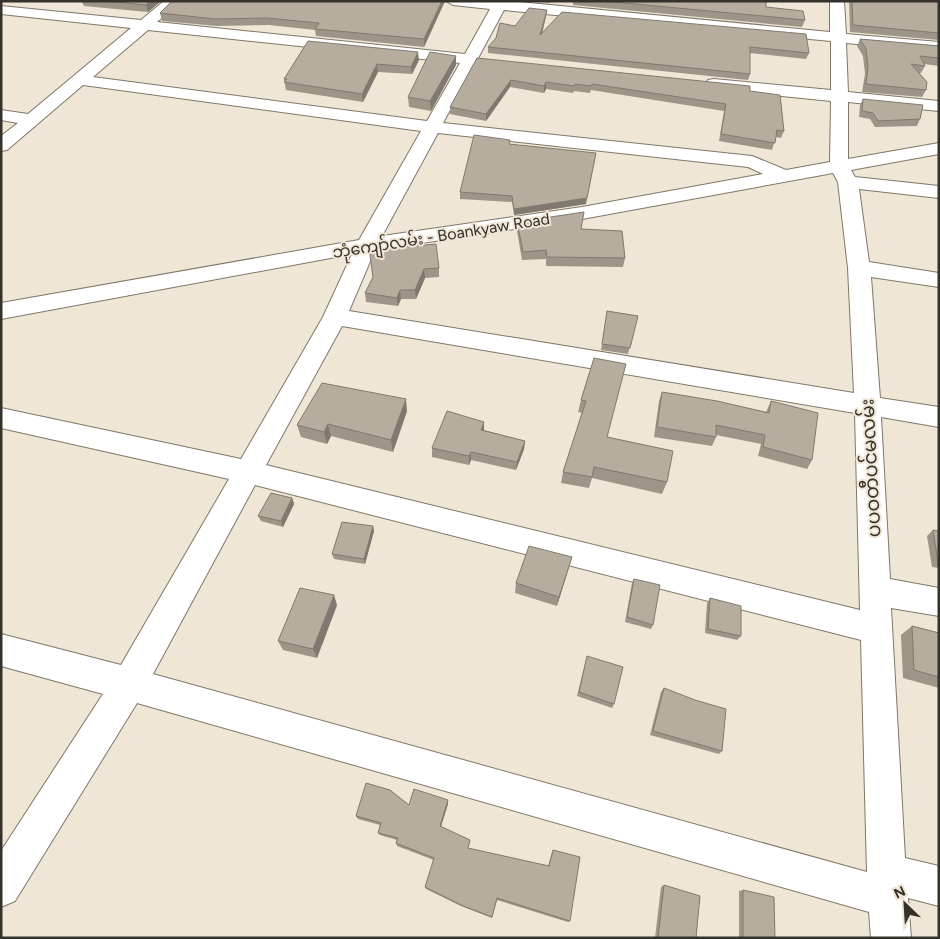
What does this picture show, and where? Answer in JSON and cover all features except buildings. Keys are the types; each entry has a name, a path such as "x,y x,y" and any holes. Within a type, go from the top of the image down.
{"street":[{"path":"1,146 82,80 173,1"},
{"path":"453,1 501,4 939,47"},
{"name":"ပပဝတီပင်မလမ်း","path":"837,1 843,174 859,268 868,406 890,938"},
{"path":"1,887 129,684 335,317 367,245 431,127 479,60 501,4"},
{"path":"1,10 479,60"},
{"path":"82,80 431,127 752,162 783,176"},
{"path":"694,82 939,106"},
{"path":"1,115 33,120"},
{"name":"ဘုံကျော်လမ်း - Boankyaw Road","path":"1,311 367,245 582,213 783,176 843,174 939,148"},
{"path":"843,174 939,192"},
{"path":"859,268 939,280"},
{"path":"335,317 939,417"},
{"path":"1,418 248,472 876,629"},
{"path":"876,592 939,602"},
{"path":"1,650 887,885 939,886"}]}
